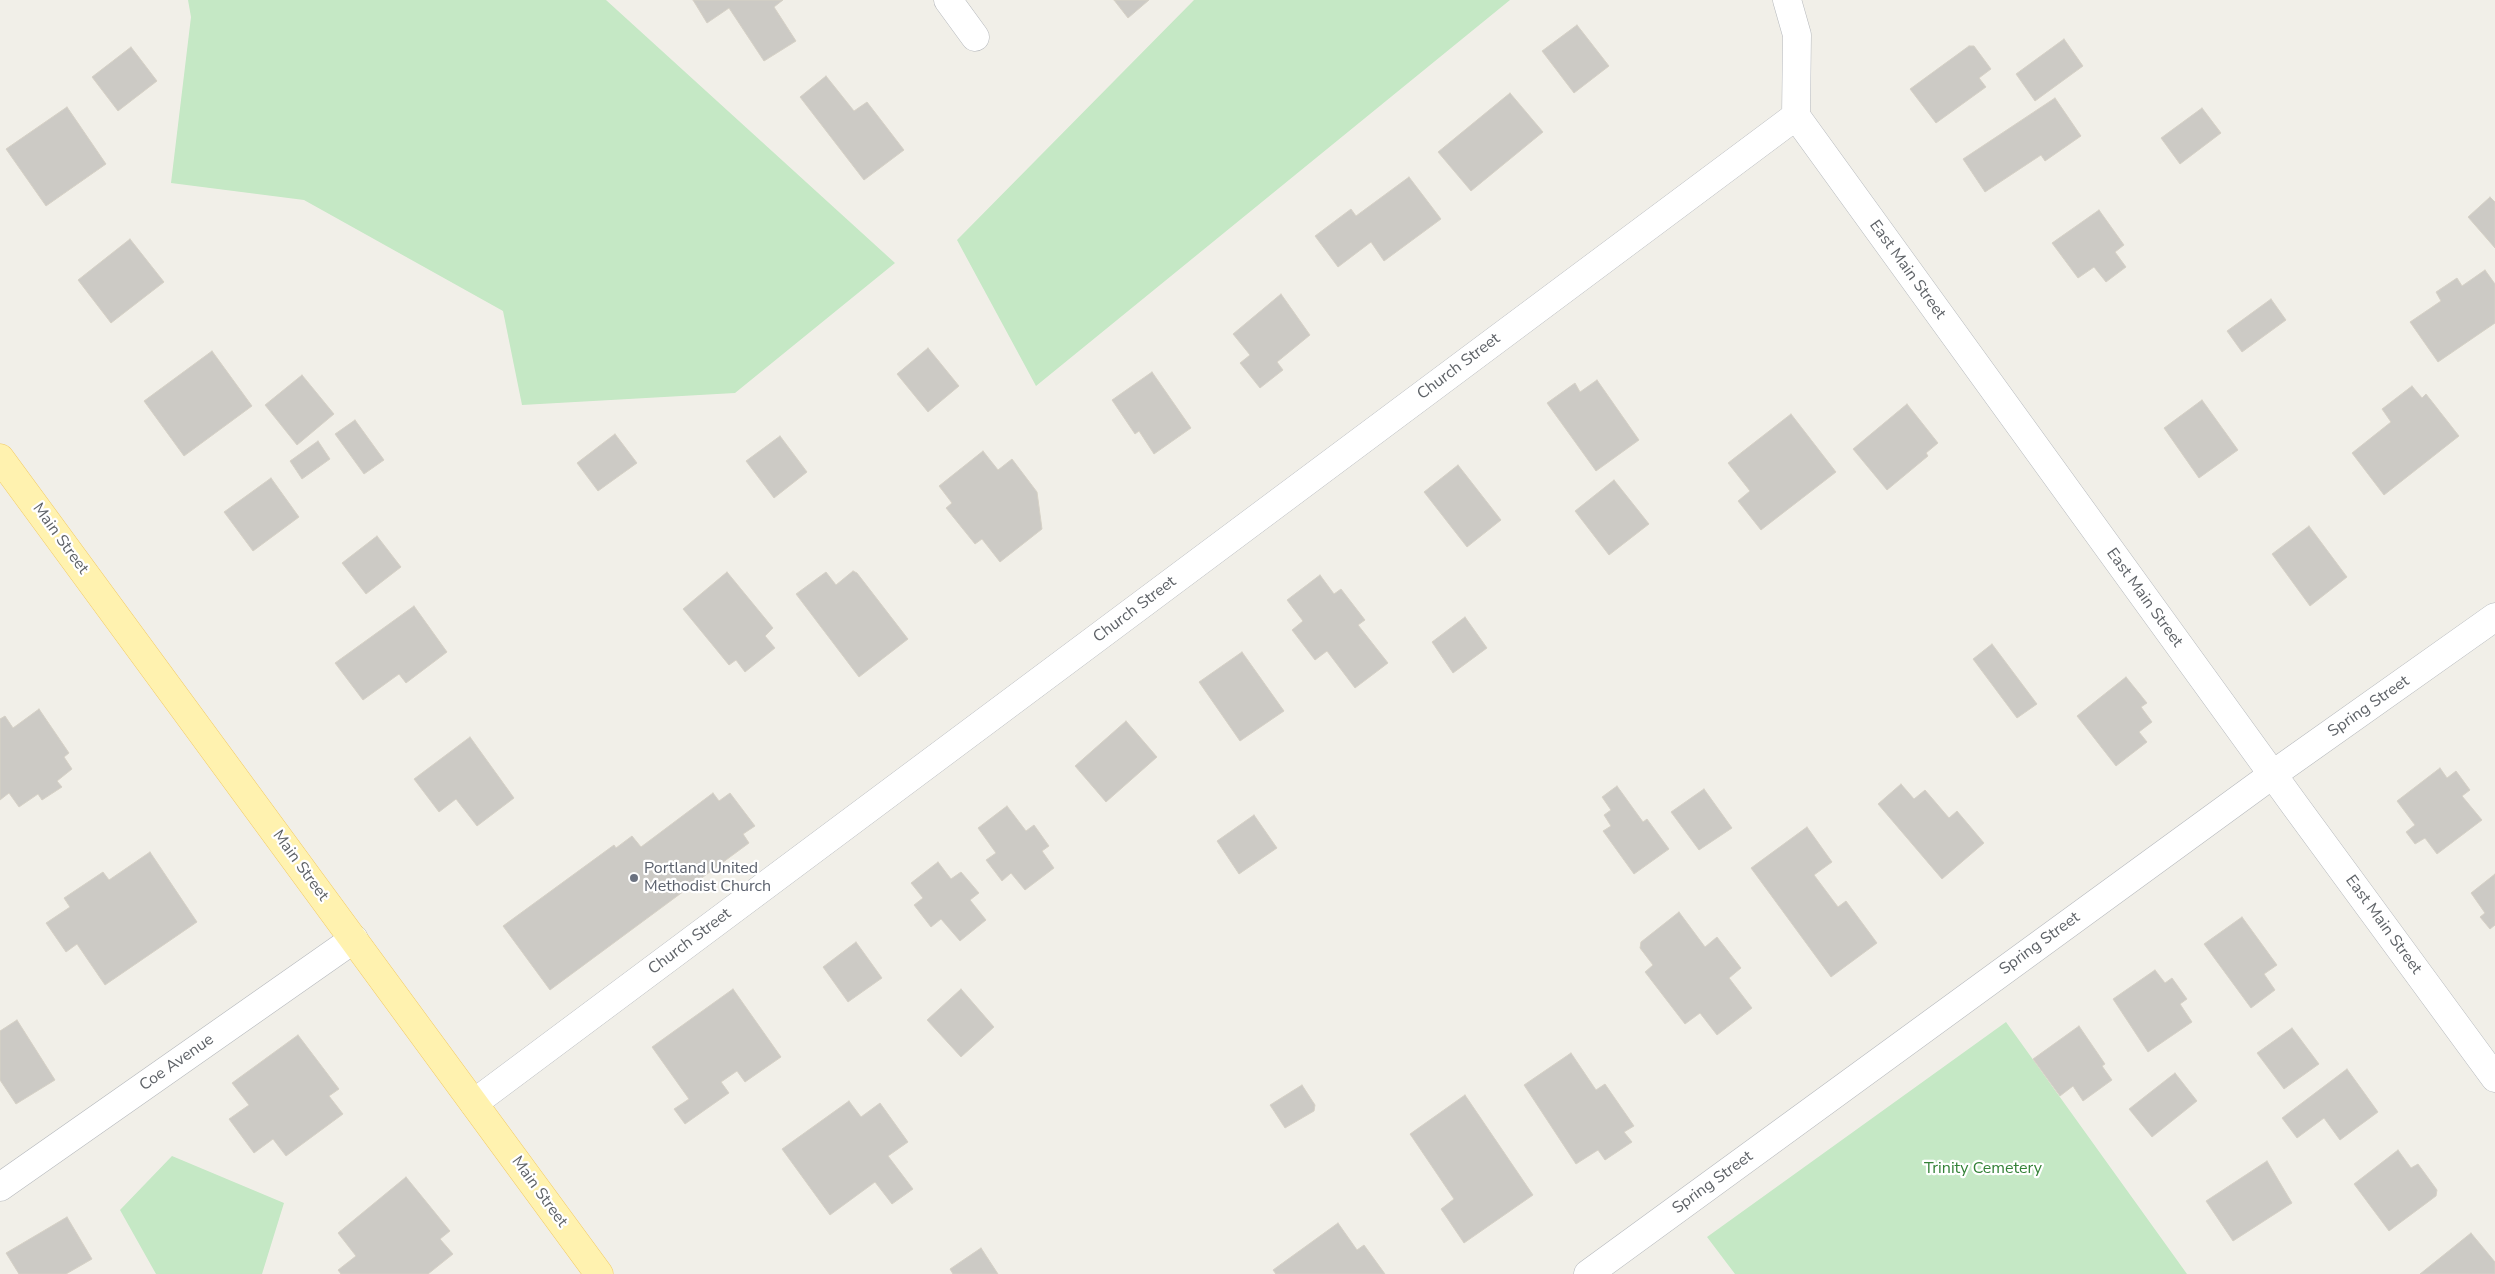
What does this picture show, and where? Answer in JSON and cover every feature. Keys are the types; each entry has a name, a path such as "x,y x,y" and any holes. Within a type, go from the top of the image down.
{"main road":[{"name":"Main Street","path":"0,458 599,1274"}],"street":[{"path":"948,0 975,37"},
{"path":"1787,0 1797,35 1796,116"},
{"name":"East Main Street","path":"1796,116 2272,774 2495,1078"},
{"name":"Church Street","path":"474,1103 1796,116"},
{"name":"Spring Street","path":"1588,1274 2272,774 2495,617"},
{"name":"Coe Avenue","path":"0,1187 354,939"}],"green space":[{"path":"188,0 606,0 895,263 735,393 522,405 503,311 304,200 171,183 191,17"},
{"path":"1194,0 1510,0 1036,386 957,240"},
{"name":"Trinity Cemetery","path":"2006,1022 2187,1274 1735,1274 1707,1237"},
{"path":"172,1156 284,1203 262,1274 156,1274 120,1210"}],"building":[{"path":"693,0 783,0 774,7 796,41 764,61 729,8 707,23"},
{"path":"1114,0 1149,0 1128,18"},
{"path":"1577,25 1609,66 1574,93 1542,51"},
{"path":"2064,39 2083,66 2035,101 2016,74"},
{"path":"1969,46 1974,46 1991,69 1979,78 1986,87 1936,123 1910,89"},
{"path":"131,47 157,81 118,111 92,77"},
{"path":"826,76 854,111 867,102 904,150 864,180 800,97"},
{"path":"1510,93 1543,132 1471,191 1438,152"},
{"path":"2055,98 2081,136 2045,161 2041,155 1985,192 1963,159"},
{"path":"67,107 106,164 46,206 6,149"},
{"path":"2202,108 2221,133 2180,164 2161,138"},
{"path":"1409,177 1441,219 1384,261 1371,242 1338,267 1315,236 1351,209 1356,216"},
{"path":"2490,197 2495,202 2495,248 2468,217"},
{"path":"2099,210 2124,245 2115,252 2126,267 2106,282 2094,267 2078,278 2052,243"},
{"path":"130,239 164,282 111,323 78,280"},
{"path":"2485,270 2495,284 2495,323 2438,362 2410,322 2441,301 2436,292 2457,278 2462,286"},
{"path":"1281,294 1310,335 1277,362 1283,370 1260,388 1240,363 1250,355 1233,334"},
{"path":"2271,299 2286,320 2242,352 2227,331"},
{"path":"928,348 959,386 928,412 897,374"},
{"path":"212,351 252,406 184,456 144,401"},
{"path":"1152,372 1191,428 1154,454 1139,431 1135,434 1112,400"},
{"path":"302,375 334,414 297,445 265,405"},
{"path":"1597,380 1639,440 1596,471 1547,403 1575,383 1580,392"},
{"path":"2412,386 2422,398 2426,394 2459,436 2384,495 2352,453 2391,422 2382,409"},
{"path":"2202,400 2238,450 2199,478 2164,428"},
{"path":"1907,404 1938,443 1926,453 1928,456 1887,490 1853,449"},
{"path":"1791,414 1836,472 1761,530 1738,501 1750,491 1728,463"},
{"path":"355,420 384,460 364,474 335,434"},
{"path":"615,434 637,463 598,491 577,463"},
{"path":"780,436 807,472 774,498 746,461"},
{"path":"318,441 330,459 302,479 290,461"},
{"path":"983,451 998,470 1012,459 1037,492 1042,529 1000,562 982,539 975,544 946,508 952,503 939,486"},
{"path":"1458,465 1501,520 1467,547 1424,492"},
{"path":"271,478 299,517 253,551 224,512"},
{"path":"1614,480 1649,524 1609,555 1575,511"},
{"path":"2309,526 2347,577 2310,606 2272,554"},
{"path":"377,536 401,567 366,594 342,563"},
{"path":"853,571 857,573 908,639 859,677 796,594 826,572 836,585"},
{"path":"727,572 773,628 765,636 775,648 745,672 736,660 729,665 683,609"},
{"path":"1320,575 1334,594 1341,589 1365,620 1358,625 1388,663 1355,688 1327,651 1315,660 1292,630 1303,621 1287,600"},
{"path":"414,606 447,652 406,683 399,674 363,700 335,663"},
{"path":"1465,617 1487,648 1453,673 1432,642"},
{"path":"1992,644 2037,704 2017,718 1973,659"},
{"path":"1242,652 1284,711 1240,741 1199,682"},
{"path":"2126,677 2147,703 2141,707 2152,722 2139,732 2147,742 2116,766 2077,716"},
{"path":"39,709 69,753 64,757 72,769 57,781 62,787 42,800 38,794 19,807 9,793 0,800 0,719 5,716 13,728"},
{"path":"1126,721 1157,757 1106,802 1075,766"},
{"path":"470,737 514,798 477,826 456,799 439,812 414,779"},
{"path":"2440,768 2447,778 2456,771 2470,790 2462,796 2482,820 2437,854 2425,838 2415,844 2406,832 2415,825 2397,801"},
{"path":"1901,784 1914,799 1925,790 1949,818 1957,811 1984,843 1942,879 1878,804"},
{"path":"1617,786 1643,822 1647,819 1669,849 1634,874 1603,831 1611,826 1604,815 1611,810 1602,797"},
{"path":"1704,789 1732,828 1699,850 1671,812"},
{"name":"Portland United Methodist Church","path":"713,793 719,801 730,793 755,826 743,834 749,843 550,990 503,926 614,845 616,848 632,836 641,847"},
{"path":"1007,806 1026,831 1034,825 1049,846 1042,851 1054,868 1025,890 1011,873 1002,881 986,860 996,853 978,828"},
{"path":"1254,815 1277,848 1239,874 1217,841"},
{"path":"1807,827 1832,862 1814,875 1838,907 1846,901 1877,943 1831,977 1751,868"},
{"path":"150,852 197,922 105,985 77,944 66,952 46,923 70,907 64,898 103,872 109,880"},
{"path":"938,862 951,879 961,872 979,893 970,900 986,920 960,941 941,919 931,927 914,905 923,898 911,883"},
{"path":"2495,874 2495,925 2490,929 2480,917 2485,913 2471,893"},
{"path":"1679,912 1705,947 1717,937 1741,968 1729,978 1752,1008 1717,1035 1700,1013 1685,1024 1645,972 1653,965 1640,948 1641,942"},
{"path":"2242,917 2277,965 2264,974 2275,990 2251,1008 2204,944"},
{"path":"856,942 882,978 848,1002 823,967"},
{"path":"2155,970 2165,983 2172,978 2187,999 2180,1004 2192,1022 2148,1052 2113,999"},
{"path":"733,989 781,1057 745,1082 737,1071 721,1082 729,1093 685,1124 674,1109 689,1099 652,1047"},
{"path":"961,989 994,1027 961,1057 927,1020"},
{"path":"17,1020 55,1080 16,1104 0,1080 0,1031"},
{"path":"2079,1026 2105,1064 2102,1066 2112,1080 2083,1101 2073,1086 2060,1096 2033,1059"},
{"path":"2292,1028 2319,1064 2284,1089 2257,1053"},
{"path":"298,1035 339,1089 329,1096 343,1114 286,1156 273,1139 254,1153 229,1119 249,1105 232,1083"},
{"path":"1571,1053 1596,1090 1605,1084 1634,1126 1624,1132 1632,1142 1605,1160 1598,1150 1576,1164 1524,1085"},
{"path":"2347,1069 2378,1112 2340,1140 2324,1118 2297,1138 2282,1118"},
{"path":"2175,1073 2197,1101 2152,1137 2129,1109"},
{"path":"1302,1085 1315,1105 1314,1111 1285,1128 1270,1105"},
{"path":"1465,1095 1533,1195 1464,1243 1441,1209 1454,1199 1410,1134"},
{"path":"849,1101 861,1117 880,1103 908,1142 888,1156 913,1189 892,1204 875,1182 830,1215 782,1149"},
{"path":"2398,1150 2411,1168 2418,1164 2437,1190 2436,1196 2389,1231 2354,1184"},
{"path":"2267,1161 2292,1203 2233,1241 2206,1201"},
{"path":"406,1177 450,1231 440,1239 453,1254 428,1274 341,1274 338,1270 356,1256 338,1233"},
{"path":"67,1217 92,1259 66,1274 19,1274 6,1253"},
{"path":"1338,1223 1357,1250 1364,1245 1385,1274 1276,1274 1273,1270"},
{"path":"2471,1233 2495,1262 2495,1274 2420,1274"},
{"path":"981,1248 998,1274 953,1274 950,1269"}],"place":[{"name":"Portland United Methodist Church","path":"634,878"}]}
